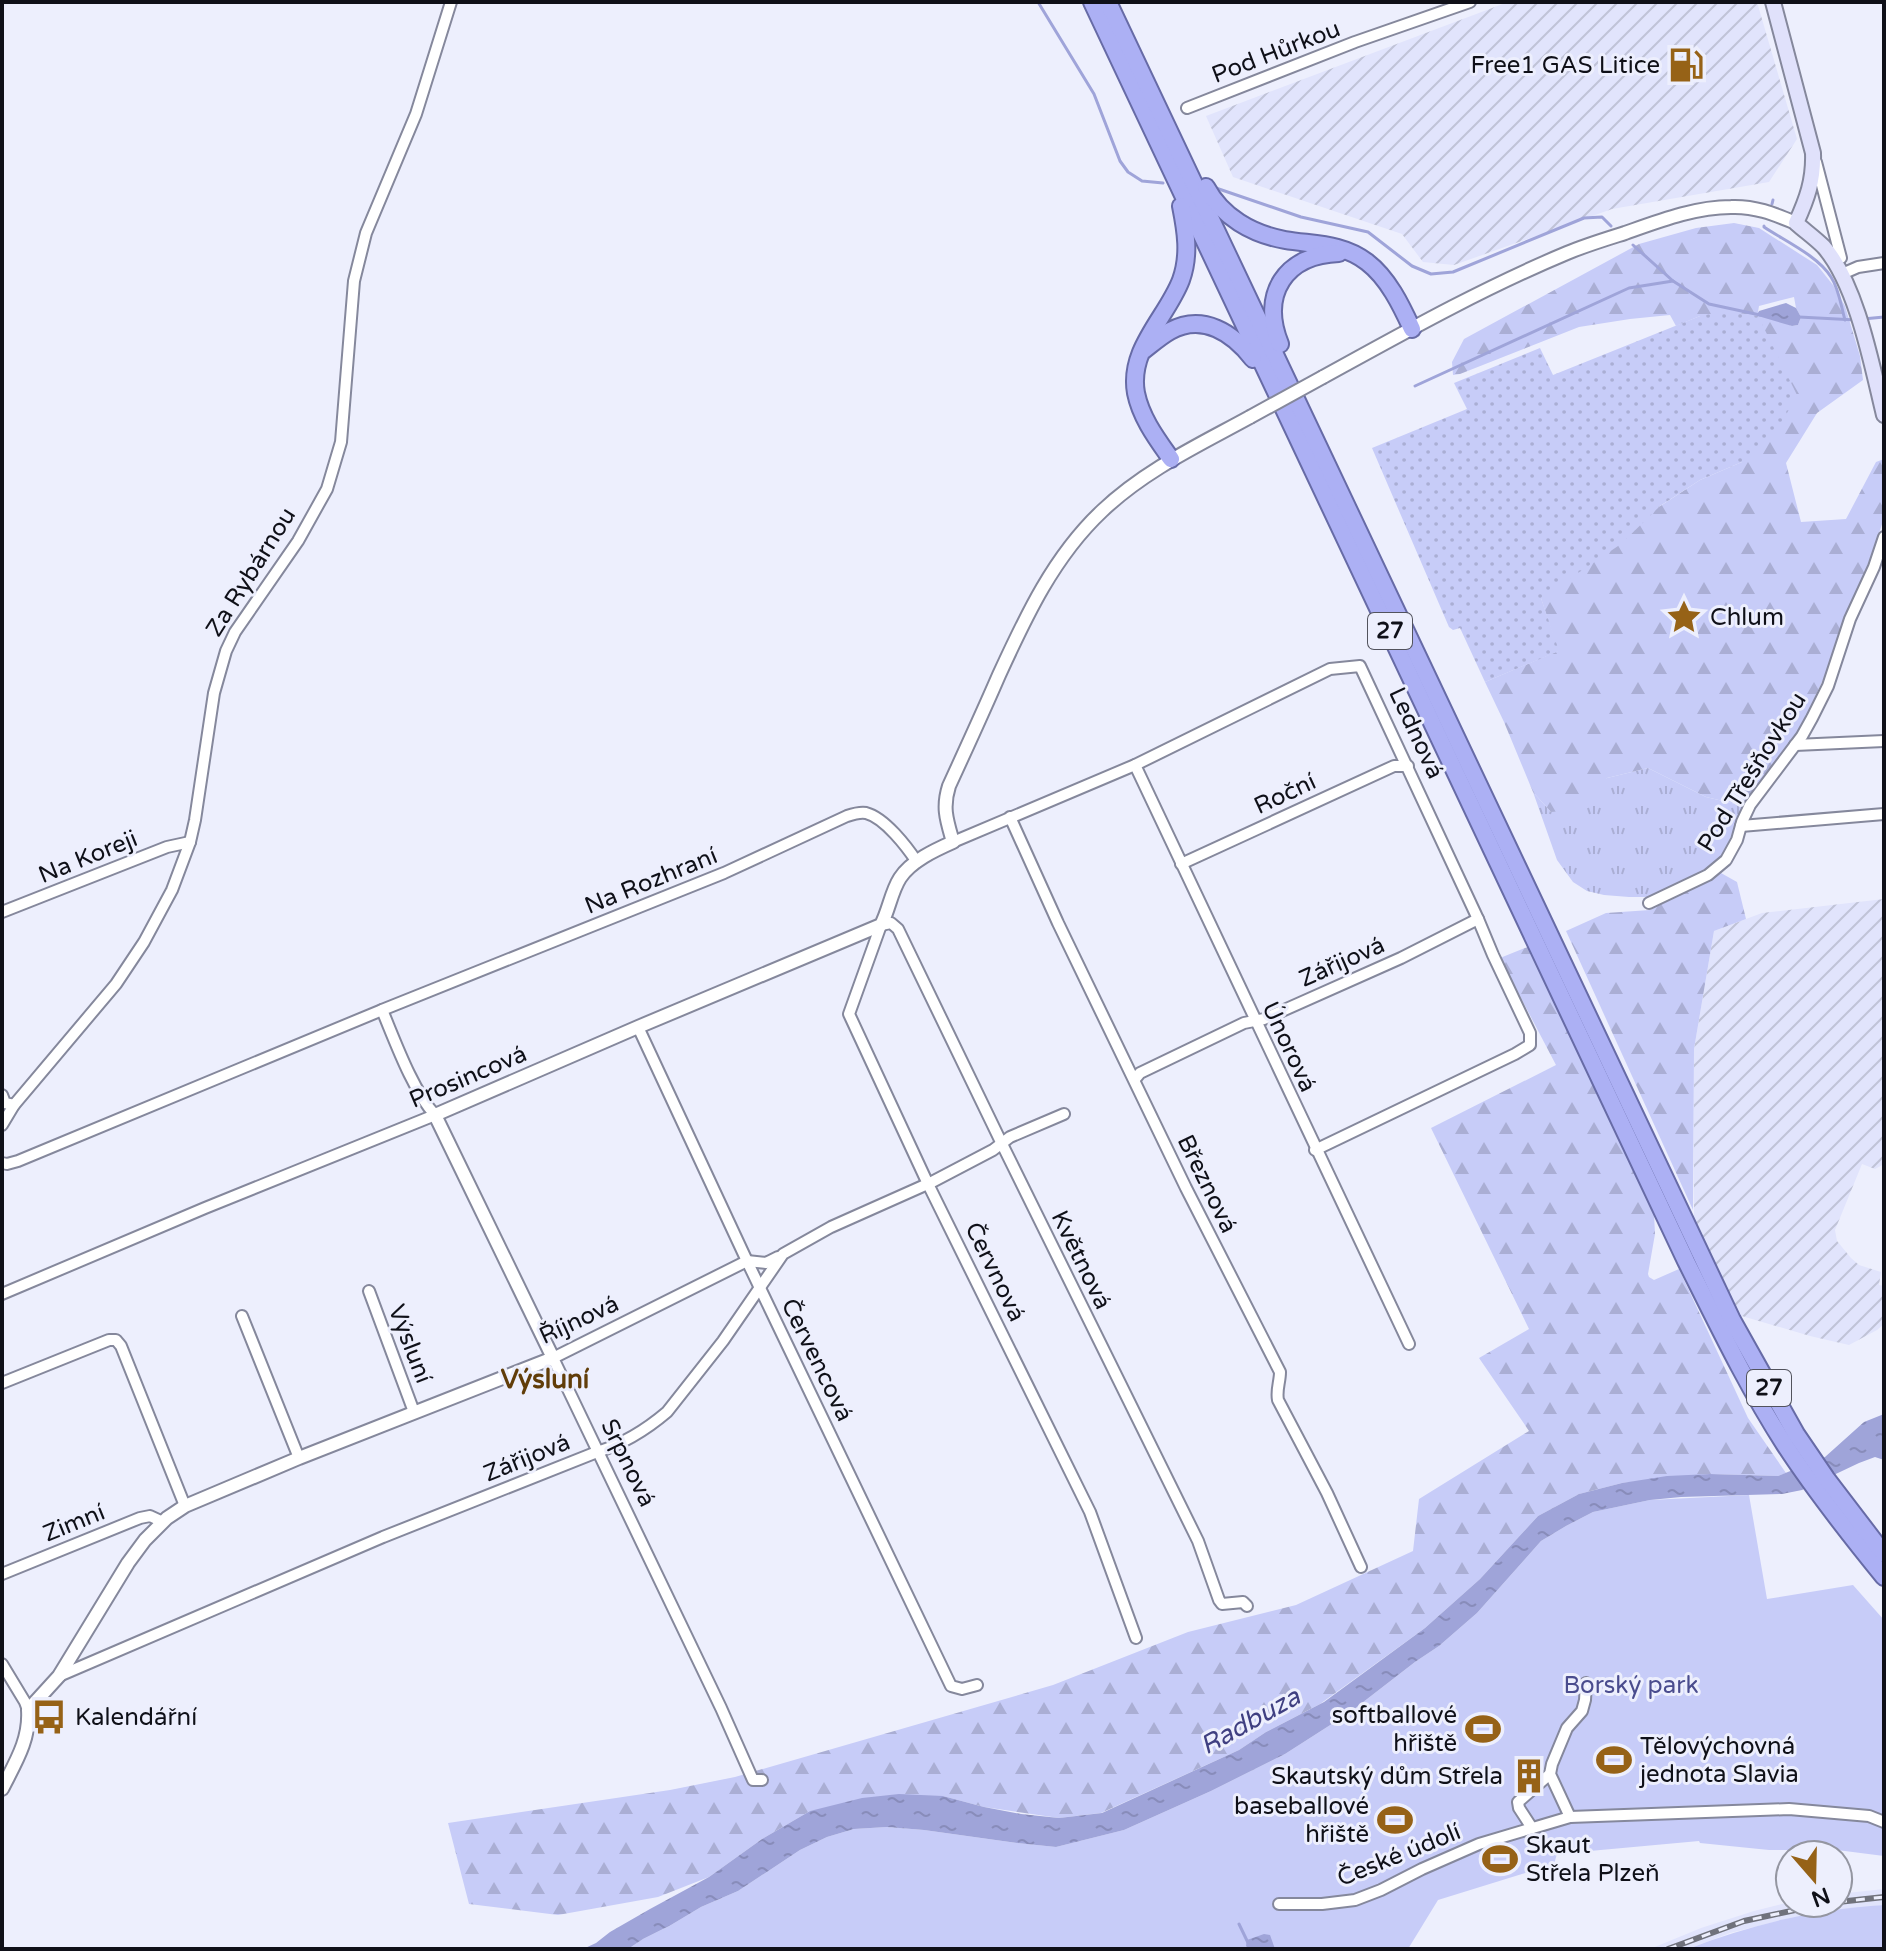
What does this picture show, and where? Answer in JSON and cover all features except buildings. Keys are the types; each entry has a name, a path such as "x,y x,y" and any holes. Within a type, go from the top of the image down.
{"highway":[{"name":"27","path":"1092,2 1686,1261 1741,1370 1784,1443 1842,1525 1884,1577"},
{"name":"27","path":"1108,2 1732,1320 1796,1434 1884,1554"},
{"path":"1161,112 1175,124 1208,191 1227,213 1248,228 1271,237 1338,246 1364,260 1380,274 1392,291 1412,329"},
{"path":"1163,150 1163,165 1180,201 1187,233 1187,258 1181,280 1149,334 1136,375 1137,395 1149,425 1171,459"},
{"path":"1301,408 1294,376 1276,332 1273,312 1276,291 1287,273 1305,260 1325,253 1348,252"},
{"path":"1143,351 1171,330 1183,326 1207,325 1229,334 1254,360 1313,486 1333,512"}],"main road":[{"path":"1773,2 1813,153 1813,180 1796,223 1824,248 1842,274 1859,321 1884,415"}],"street":[{"name":"Za Rybárnou","path":"2,1125 6,1101 104,1001 130,966 172,890 195,820 214,693 226,651 235,632 298,541 327,489 341,442 354,281 366,233 416,114 451,2"},
{"name":"Pod Hůrkou","path":"1187,108 1355,42 1470,2"},
{"path":"1813,153 1841,258"},
{"path":"953,842 946,818 945,800 949,786 1009,654 1054,568 1077,537 1102,511 1136,484 1171,459 1412,329 1567,253 1693,211 1720,207 1747,207 1796,223"},
{"path":"1842,274 1858,267 1884,263"},
{"name":"Pod Třešňovkou","path":"1649,903 1708,875 1726,860 1750,805 1795,745 1828,686 1850,619 1884,537"},
{"name":"Lednová","path":"917,862 953,842 1135,765 1330,669 1360,666 1530,1033 1530,1045 1315,1150"},
{"path":"1795,745 1884,741"},
{"name":"Únorová","path":"1135,765 1409,1344"},
{"name":"Roční","path":"1181,864 1394,766 1408,766"},
{"name":"Na Rozhraní","path":"2,1163 18,1161 724,873 847,816 862,812 869,814 906,845 917,862"},
{"path":"1741,826 1884,814"},
{"name":"Březnová","path":"1010,817 1186,1188 1280,1372 1278,1400 1327,1493 1361,1567"},
{"name":"Na Koreji","path":"2,912 167,847 190,842"},
{"path":"881,925 899,880 917,862"},
{"name":"Zářijová","path":"1135,1079 1140,1073 1244,1023 1401,958 1478,919"},
{"name":"Květnová","path":"881,925 891,923 898,929 1192,1529 1219,1600 1222,1604 1243,1602 1247,1606"},
{"name":"Prosincová","path":"2,1294 435,1115 881,925"},
{"name":"Červnová","path":"881,925 849,1014 928,1184 1090,1512 1136,1638"},
{"path":"382,1010 401,1056 428,1108 435,1115"},
{"name":"Červencová","path":"638,1027 951,1686 962,1689 977,1685"},
{"name":"Zářijová","path":"59,1676 383,1537 616,1446 667,1412 706,1364 783,1254 831,1227 928,1184 1010,1137 1064,1114"},
{"name":"Srpnová","path":"435,1115 753,1780 762,1780"},
{"name":"Říjnová","path":"28,1710 59,1676 145,1540 185,1506 553,1358 747,1261 766,1263 783,1254"},
{"name":"Výsluní","path":"369,1291 414,1412"},
{"path":"242,1316 299,1458"},
{"path":"2,1383 109,1340 116,1340 185,1506"},
{"name":"Zimní","path":"2,1574 140,1518 150,1516 163,1522"},
{"path":"2,1664 25,1702 29,1723 25,1744 2,1789"},
{"path":"1570,1817 1550,1774 1567,1728 1582,1711 1586,1683"},
{"path":"1532,1828 1518,1802 1550,1774"},
{"name":"České údolí","path":"1279,1904 1355,1900 1479,1844 1570,1817 1789,1809 1869,1816 1884,1822"}],"shaded area":[{"path":"1508,2 1757,2 1797,139 1769,182 1612,209 1454,265 1423,262 1402,234 1233,177 1206,116"},
{"path":"1884,899 1884,1164 1875,1169 1862,1164 1835,1230 1837,1241 1851,1258 1859,1265 1881,1272 1879,1285 1884,1286 1884,1324 1849,1345 1735,1314 1718,1306 1694,1261 1694,1049 1714,931 1762,913"},
{"path":"1884,1889 1884,1905 1854,1908 1854,1892"},
{"path":"1774,1906 1774,1919 1786,1919 1730,1933 1688,1949 1650,1949 1701,1928"}],"green space":[{"path":"1734,223 1759,228 1817,265 1833,285 1845,306 1860,356 1863,380 1817,413 1786,463 1801,522 1846,519 1876,462 1884,459 1884,518 1861,588 1798,735 1744,806 1706,797 1648,768 1607,778 1583,809 1551,812 1533,792 1485,682 1558,651 1540,595 1639,520 1700,480 1742,462 1700,316 1676,326 1670,315 1579,327 1460,374 1453,375 1452,362 1464,339 1639,244 1696,228","holes":["1794,297 1801,317 1798,325 1792,326 1758,312 1759,306"]},
{"path":"1725,311 1758,316 1797,395 1782,422 1742,462 1700,480 1660,506 1621,544 1541,598 1559,651 1485,682 1460,628 1453,630 1449,627 1372,448 1467,409 1454,383 1540,348 1553,375 1700,316"},
{"path":"1648,768 1706,797 1744,806 1723,855 1712,869 1650,897 1587,891 1573,882 1557,860 1533,792 1551,812 1607,778"},
{"path":"1721,873 1737,882 1746,919 1714,931 1694,1049 1693,1210 1566,931 1606,913 1650,910"},
{"path":"1530,946 1654,1214 1655,1234 1649,1277 1654,1280 1679,1269 1748,1418 1786,1473 1778,1476 1710,1474 1622,1483 1579,1494 1538,1516 1480,1579 1425,1628 1320,1704 1239,1750 1101,1813 1059,1818 984,1807 943,1796 810,1811 762,1839 709,1877 658,1897 558,1915 469,1904 448,1823 670,1790 735,1777 1053,1685 1188,1632 1296,1605 1413,1551 1419,1499 1529,1431 1479,1358 1529,1329 1431,1128 1556,1065 1500,958"},
{"name":"Borský park","path":"1749,1495 1767,1599 1853,1585 1884,1620 1884,1856 1854,1852 1854,1839 1774,1839 1774,1850 1699,1841 1557,1854 1554,1864 1438,1900 1408,1949 628,1949 701,1907 738,1891 800,1850 854,1829 887,1827 924,1830 1056,1847 1124,1830 1285,1754 1349,1713 1439,1646 1477,1613 1541,1541 1593,1512 1650,1500"},
{"path":"1884,1905 1884,1949 1688,1949 1784,1919 1854,1919 1854,1908"}],"water":[{"path":"1786,303 1796,308 1801,317 1798,325 1757,315 1759,311"},
{"path":"1884,1414 1884,1460 1875,1457 1802,1490 1782,1494 1650,1500 1593,1512 1566,1526 1541,1541 1477,1613 1439,1646 1349,1713 1285,1754 1124,1830 1056,1847 924,1830 887,1827 854,1829 800,1850 738,1891 701,1907 628,1949 583,1949 709,1877 762,1839 810,1811 862,1798 899,1794 943,1796 984,1807 1059,1818 1102,1813 1239,1750 1324,1702 1425,1628 1480,1579 1538,1516 1579,1494 1667,1476 1778,1476 1825,1457 1864,1422"},
{"path":"1270,1935 1275,1949 1249,1949 1246,1946 1247,1940"}],"waterway":[{"path":"1038,2 1094,94 1120,161 1128,172 1142,181 1163,183"},
{"path":"1213,187 1301,217 1368,232 1412,266 1431,274 1453,272 1584,218 1602,217 1611,226"},
{"path":"1772,204 1773,200"},
{"path":"1764,226 1825,269 1836,287 1845,320"},
{"path":"1633,245 1673,281 1709,304 1760,315"},
{"path":"1415,386 1629,288 1673,281"},
{"path":"1799,317 1856,320"},
{"path":"1863,319 1884,317"},
{"path":"1239,1924 1251,1949"}],"railway":[{"path":"1854,1900 1884,1897"},
{"path":"1668,1949 1744,1921 1774,1915"}],"place":[{"name":"Free1 GAS Litice","path":"1686,65"},
{"name":"Chlum","path":"1684,617"},
{"name":"Kalendářní","path":"49,1717"},
{"name":"softballové hřiště","path":"1483,1729"},
{"name":"Tělovýchovná jednota Slavia","path":"1614,1760"},
{"name":"Skautský dům Střela","path":"1529,1776"},
{"name":"baseballové hřiště","path":"1395,1820"},
{"name":"Skaut Střela Plzeň","path":"1500,1859"}],"district":[{"name":"Výsluní","path":"545,1379"}],"water label":[{"name":"Radbuza","path":"1250,1721"}]}
